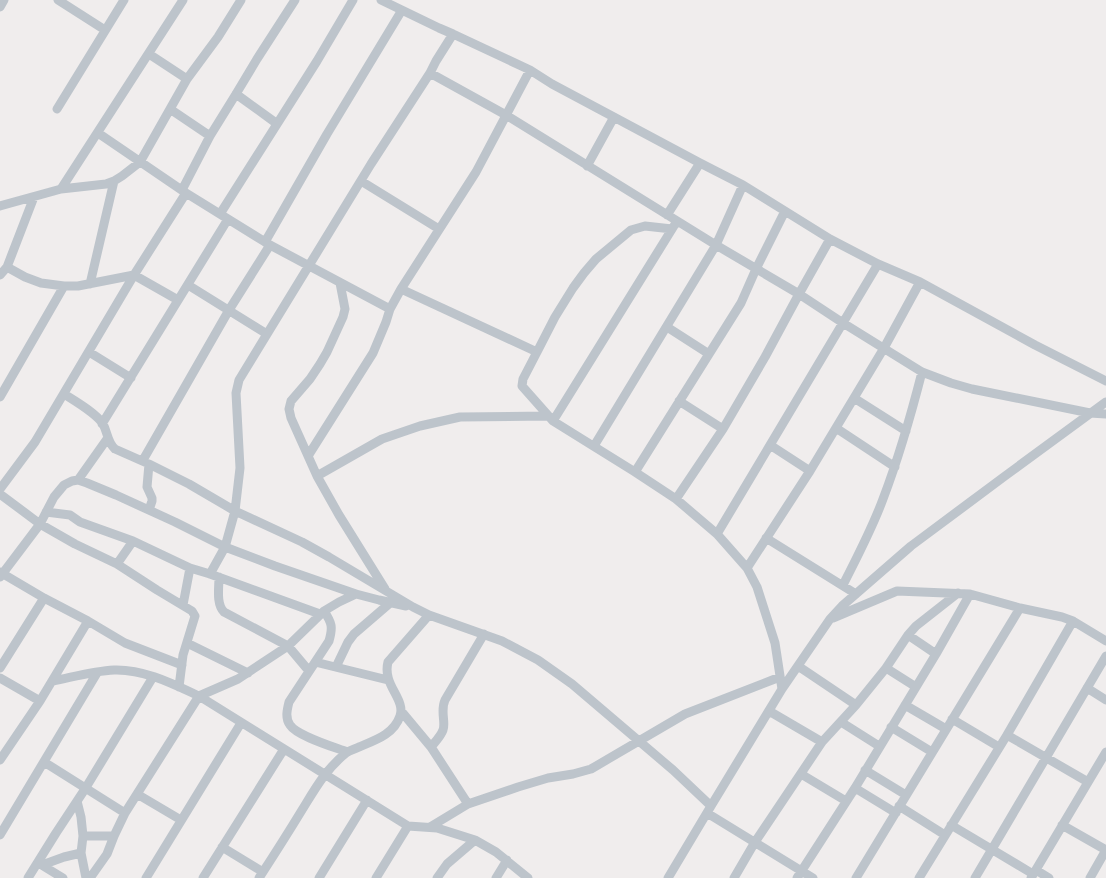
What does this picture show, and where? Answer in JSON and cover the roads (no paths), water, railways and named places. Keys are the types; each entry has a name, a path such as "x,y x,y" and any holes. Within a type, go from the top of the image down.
{"street":[{"path":"0,7 4,0"},
{"path":"57,109 124,0"},
{"path":"61,189 184,0"},
{"path":"0,206 61,189 106,184 114,181 140,162 187,79 218,37 240,0"},
{"path":"0,489 35,442 64,394 184,191 210,136 295,0"},
{"path":"102,424 188,285 276,123 317,61 353,0"},
{"path":"381,0 530,70 552,84 743,185 830,239 878,264 920,282 1035,345 1106,381"},
{"path":"63,1 105,30"},
{"path":"149,510 152,498 147,487 146,462 327,134 402,10"},
{"path":"210,574 225,546 235,511 240,463 236,394 239,380 453,34"},
{"path":"149,54 187,79"},
{"path":"308,456 373,353 390,309 401,289 476,172 530,70"},
{"path":"430,73 506,115 667,215 675,225 716,245 799,294 922,372 972,389 1090,413 1106,414"},
{"path":"236,94 276,123"},
{"path":"170,109 210,136"},
{"path":"587,166 614,116"},
{"path":"98,133 267,244 390,309"},
{"path":"667,215 700,163"},
{"path":"90,284 114,181"},
{"path":"361,181 439,229"},
{"path":"594,446 716,245 743,185"},
{"path":"0,275 7,266 34,197"},
{"path":"635,472 742,303 756,269 785,211"},
{"path":"675,225 645,226 631,230 596,259 573,288 555,317 523,379 522,386 550,419 676,499 717,534 747,568 757,587 775,643 782,690"},
{"path":"550,419 675,225"},
{"path":"676,499 723,429 830,239"},
{"path":"717,534 878,264"},
{"path":"7,266 25,278 41,283 64,286 90,284 134,275 178,300"},
{"path":"747,568 810,471 884,348 920,282"},
{"path":"340,283 345,309 343,317 327,352 310,379 291,401 290,418 317,476 386,590"},
{"path":"188,285 267,334"},
{"path":"0,397 64,286"},
{"path":"401,289 537,352"},
{"path":"667,327 709,354"},
{"path":"89,352 131,378"},
{"path":"843,586 875,518 895,467 922,372"},
{"path":"64,394 95,416 102,424 110,445 115,449 146,462 235,511 302,542 413,607 484,634 538,660 572,684 673,770 709,809 799,875 813,878"},
{"path":"854,398 906,431"},
{"path":"679,401 723,429"},
{"path":"668,878 782,690 830,619 911,546 1106,402"},
{"path":"317,476 382,439 420,426 460,417 550,419"},
{"path":"836,428 895,467"},
{"path":"78,480 107,439"},
{"path":"770,445 810,471"},
{"path":"182,665 125,643 1,574 40,524 54,497 64,485 78,480 149,510 225,546 275,566 356,594 413,607"},
{"path":"0,494 40,524 75,544 117,564 192,611 195,616 182,665 179,687"},
{"path":"46,512 70,515 80,522 133,541 190,568 322,613 330,620 332,630 329,641 289,702 286,714 290,725 299,733 347,752"},
{"path":"766,538 856,594"},
{"path":"117,564 133,541"},
{"path":"183,605 190,568"},
{"path":"219,577 220,609 288,646 309,671"},
{"path":"830,619 897,591 958,593 970,594 1062,617 1106,641"},
{"path":"734,878 755,842 822,742 886,668 916,626 958,593"},
{"path":"90,878 107,854 125,814 199,696 248,673 288,646 322,613 338,602 356,594"},
{"path":"799,875 916,688 970,594"},
{"path":"0,668 44,598"},
{"path":"336,667 354,634 390,603"},
{"path":"856,878 1020,608"},
{"path":"222,847 261,875 324,774 347,752 385,736 397,723 401,705 388,680 386,673 388,662 429,614"},
{"path":"0,760 53,681 88,621"},
{"path":"919,878 1073,622"},
{"path":"431,747 443,730 442,706 444,700 484,634"},
{"path":"908,635 936,654"},
{"path":"187,643 248,673"},
{"path":"975,878 1106,656"},
{"path":"315,662 388,680"},
{"path":"798,666 856,704"},
{"path":"886,668 916,688"},
{"path":"53,681 97,672 129,670 179,687 199,696 408,826 437,828 475,840 496,852 528,878"},
{"path":"0,835 97,672"},
{"path":"28,878 40,864 56,833 86,789 153,677"},
{"path":"430,827 468,804 548,778 590,769 685,714 780,677"},
{"path":"0,678 40,701"},
{"path":"1087,688 1106,700"},
{"path":"905,705 946,729"},
{"path":"401,711 431,747 468,804"},
{"path":"769,711 822,742"},
{"path":"952,719 999,747"},
{"path":"146,878 241,722"},
{"path":"841,722 880,746"},
{"path":"891,727 932,752"},
{"path":"1007,734 1088,782"},
{"path":"202,878 284,749"},
{"path":"1033,874 1105,757"},
{"path":"44,762 125,814"},
{"path":"865,770 906,795"},
{"path":"801,774 846,801"},
{"path":"855,788 945,835"},
{"path":"138,794 181,820"},
{"path":"319,878 367,800"},
{"path":"77,802 81,817 81,853 86,878"},
{"path":"951,825 1033,874 1049,878"},
{"path":"376,878 408,826"},
{"path":"1062,826 1106,850 1090,878"},
{"path":"82,836 114,836"},
{"path":"437,878 447,864 475,840"},
{"path":"40,864 81,853"},
{"path":"496,878 507,860"},
{"path":"40,864 63,878"}]}
